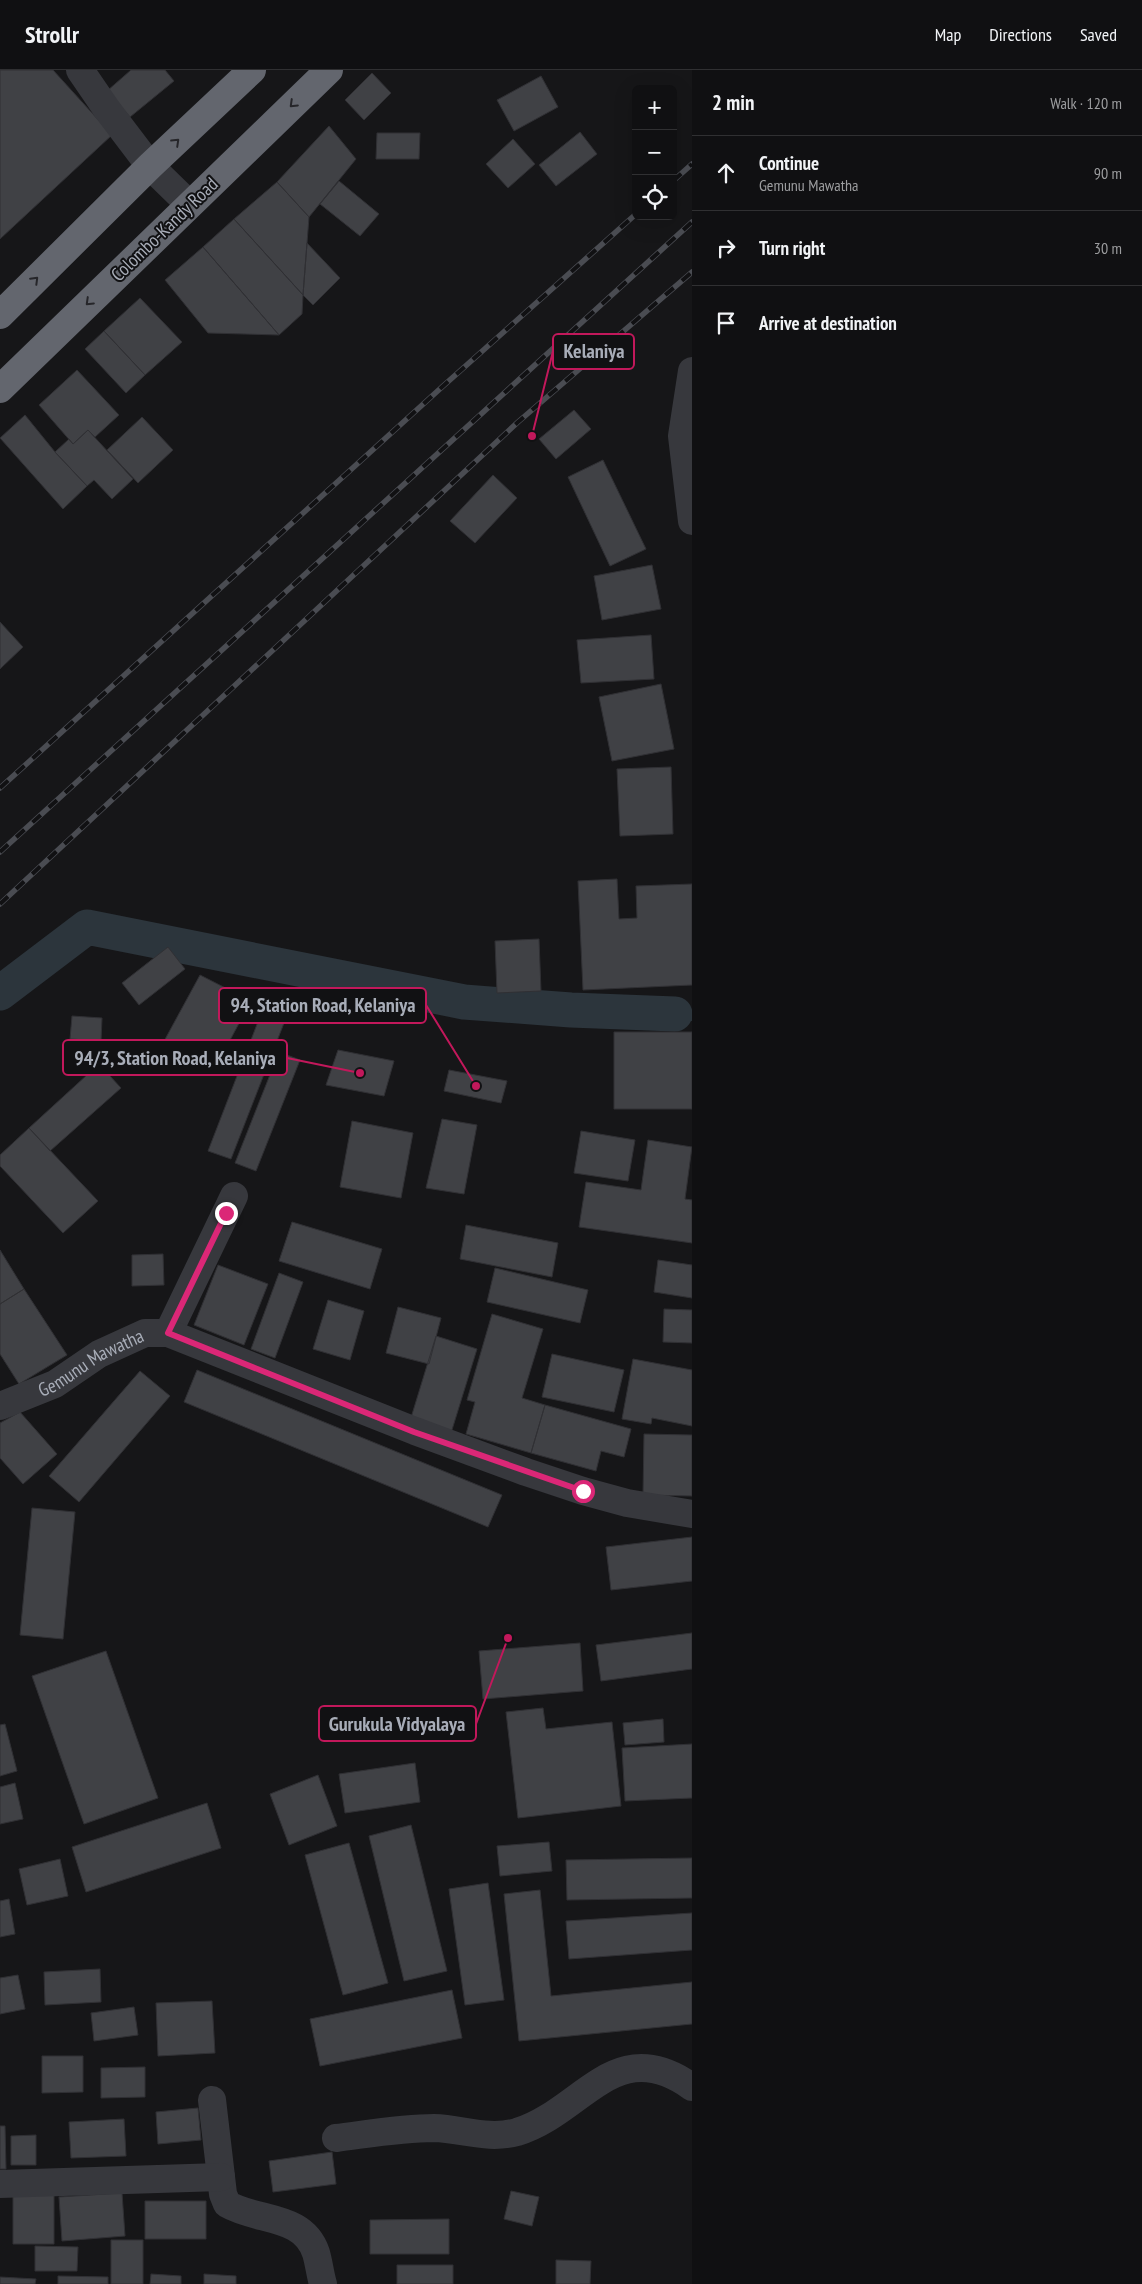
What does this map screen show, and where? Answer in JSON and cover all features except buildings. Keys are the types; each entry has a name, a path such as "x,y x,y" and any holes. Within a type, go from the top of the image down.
{"highway":[{"path":"0,315 150,166 252,70"},
{"name":"Colombo-Kandy Road","path":"0,389 328,70"}],"street":[{"path":"80,70 150,166 189,204"},
{"path":"692,371 682,436 692,521"},
{"path":"168,1333 234,1196"},
{"name":"Gemunu Mawatha","path":"0,1406 55,1384 99,1354 145,1333 168,1333 414,1432 526,1472 627,1503 692,1514"},
{"path":"336,2138 435,2128 482,2136 517,2132 545,2119 595,2084 618,2071 652,2068 682,2080 692,2087"},
{"path":"212,2100 221,2177 227,2204 256,2216 289,2222 305,2234 315,2252 322,2284"},
{"path":"0,2184 221,2177"}],"waterway":[{"path":"0,993 87,927 464,1002 571,1010 675,1014"},
{"path":"675,1014 692,1016"}],"railway":[{"path":"677,177 692,164"},
{"path":"0,788 442,387 632,218"},
{"path":"0,852 692,222"},
{"path":"0,904 518,422 692,272"}],"place":[{"name":"Kelaniya","path":"532,436"},
{"name":"94/3, Station Road, Kelaniya","path":"360,1073"},
{"name":"94, Station Road, Kelaniya","path":"476,1086"},
{"name":"Gurukula Vidyalaya","path":"508,1638"}],"route":[{"path":"226,1213 168,1333 414,1432 583,1491"}]}
